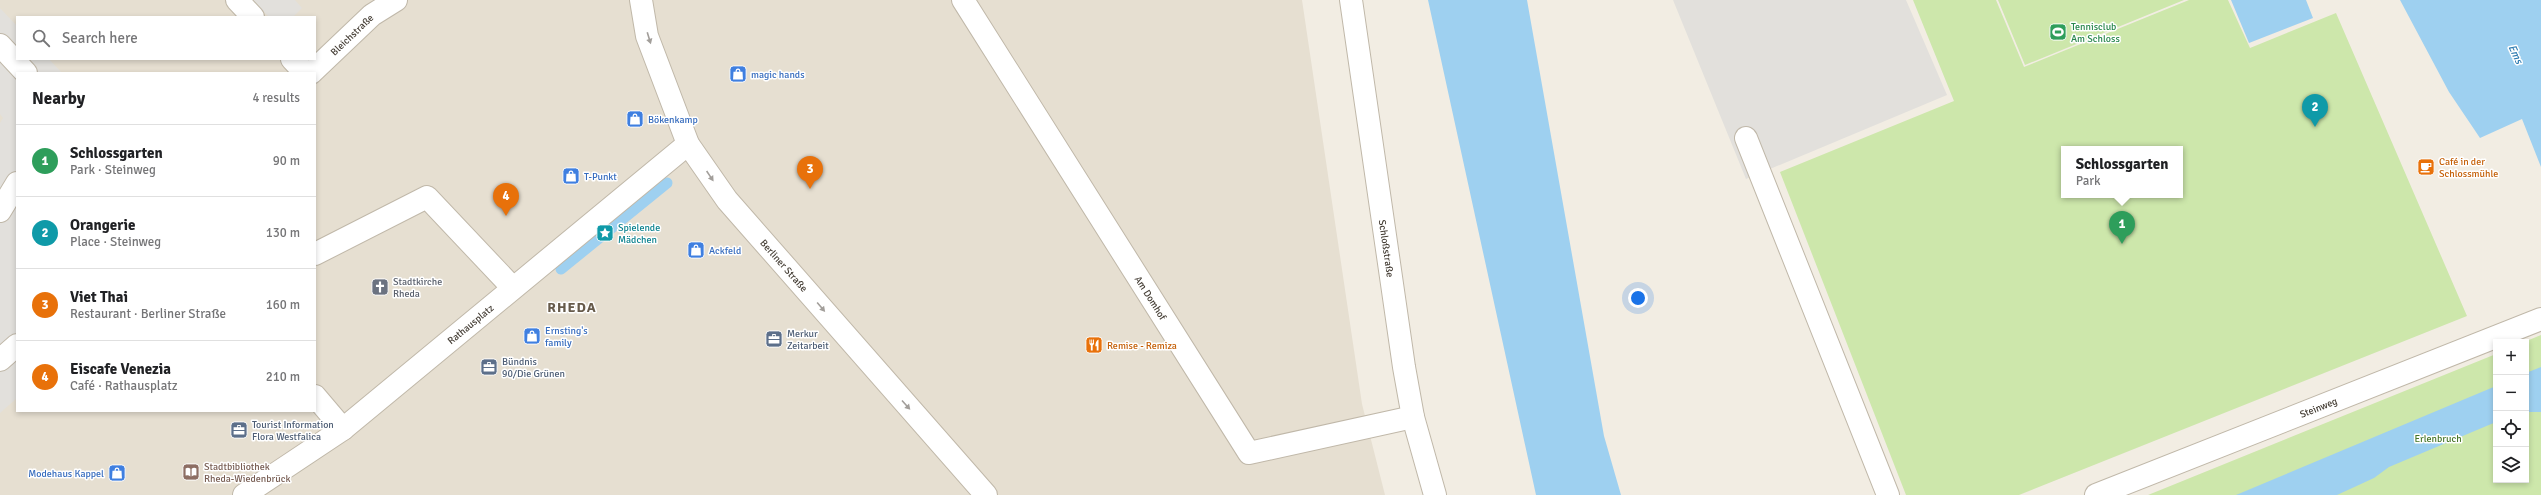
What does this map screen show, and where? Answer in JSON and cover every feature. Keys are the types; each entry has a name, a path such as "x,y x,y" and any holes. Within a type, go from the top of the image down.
{"street":[{"path":"237,0 252,16"},
{"name":"Bleichstraße","path":"312,72 372,15 396,0"},
{"name":"Berliner Straße","path":"641,0 647,36 688,144 727,200 986,495"},
{"name":"Am Domhof","path":"963,0 1249,453 1413,417"},
{"name":"Schloßstraße","path":"1351,0 1388,268 1413,417 1435,495"},
{"path":"0,45 25,72"},
{"path":"293,60 304,72"},
{"path":"1746,138 1888,495"},
{"name":"Rathausplatz","path":"244,495 270,488 343,429 512,287 688,144"},
{"path":"0,211 16,185"},
{"path":"316,253 427,197 512,287"},
{"name":"Steinweg","path":"2096,495 2541,319"},
{"path":"0,360 16,346"},
{"path":"316,397 343,429"}],"shaded area":[{"path":"0,0 1302,0 1362,404 1385,495 0,495"},
{"path":"253,0 295,0 302,8 294,16 268,16"},
{"path":"1673,0 1906,0 1947,95 1746,179"},
{"path":"0,8 16,25 16,60 50,60 61,72 16,72 16,399 0,413 0,123 3,118 0,114"}],"green space":[{"path":"1913,0 1996,0 2024,67 2189,0 2228,0 2250,48 2336,13 2467,316 2019,495 1906,495 1780,172 1954,101"},
{"name":"Tennisclub Am Schloss","path":"1998,0 2184,0 2025,65"},
{"name":"Erlenbruch","path":"2541,335 2541,495 2148,495 2493,355 2493,483 2529,483 2529,340"}],"water":[{"path":"1428,0 1527,0 1604,436 1621,495 1536,495"},
{"path":"2231,0 2306,0 2313,18 2249,43"},
{"name":"Ems","path":"2400,0 2541,0 2541,167 2522,119 2480,138 2449,92"},
{"path":"2541,367 2541,412 2529,412 2529,372"},
{"path":"2493,387 2493,423 2389,467 2374,478 2337,495 2236,495"}],"waterway":[{"path":"561,269 667,183"}],"place":[{"name":"Tennisclub Am Schloss","path":"2058,32"},
{"name":"magic hands","path":"738,74"},
{"name":"Bökenkamp","path":"635,119"},
{"name":"Orangerie","path":"2315,127"},
{"name":"Café in der Schlossmühle","path":"2426,167"},
{"name":"T-Punkt","path":"571,176"},
{"name":"Viet Thai","path":"810,189"},
{"name":"Eiscafe Venezia","path":"506,216"},
{"name":"Spielende Mädchen","path":"605,233"},
{"name":"Schlossgarten","path":"2122,244"},
{"name":"Ackfeld","path":"696,250"},
{"name":"Stadtkirche Rheda","path":"380,287"},
{"name":"Ernsting's family","path":"532,336"},
{"name":"Merkur Zeitarbeit","path":"774,339"},
{"name":"Remise - Remiza","path":"1094,345"},
{"name":"Bündnis 90/Die Grünen","path":"489,367"},
{"name":"Tourist Information Flora Westfalica","path":"239,430"},
{"name":"Stadtbibliothek Rheda-Wiedenbrück","path":"191,472"},
{"name":"Modehaus Kappel","path":"117,473"}],"district":[{"name":"RHEDA","path":"572,307"}]}
